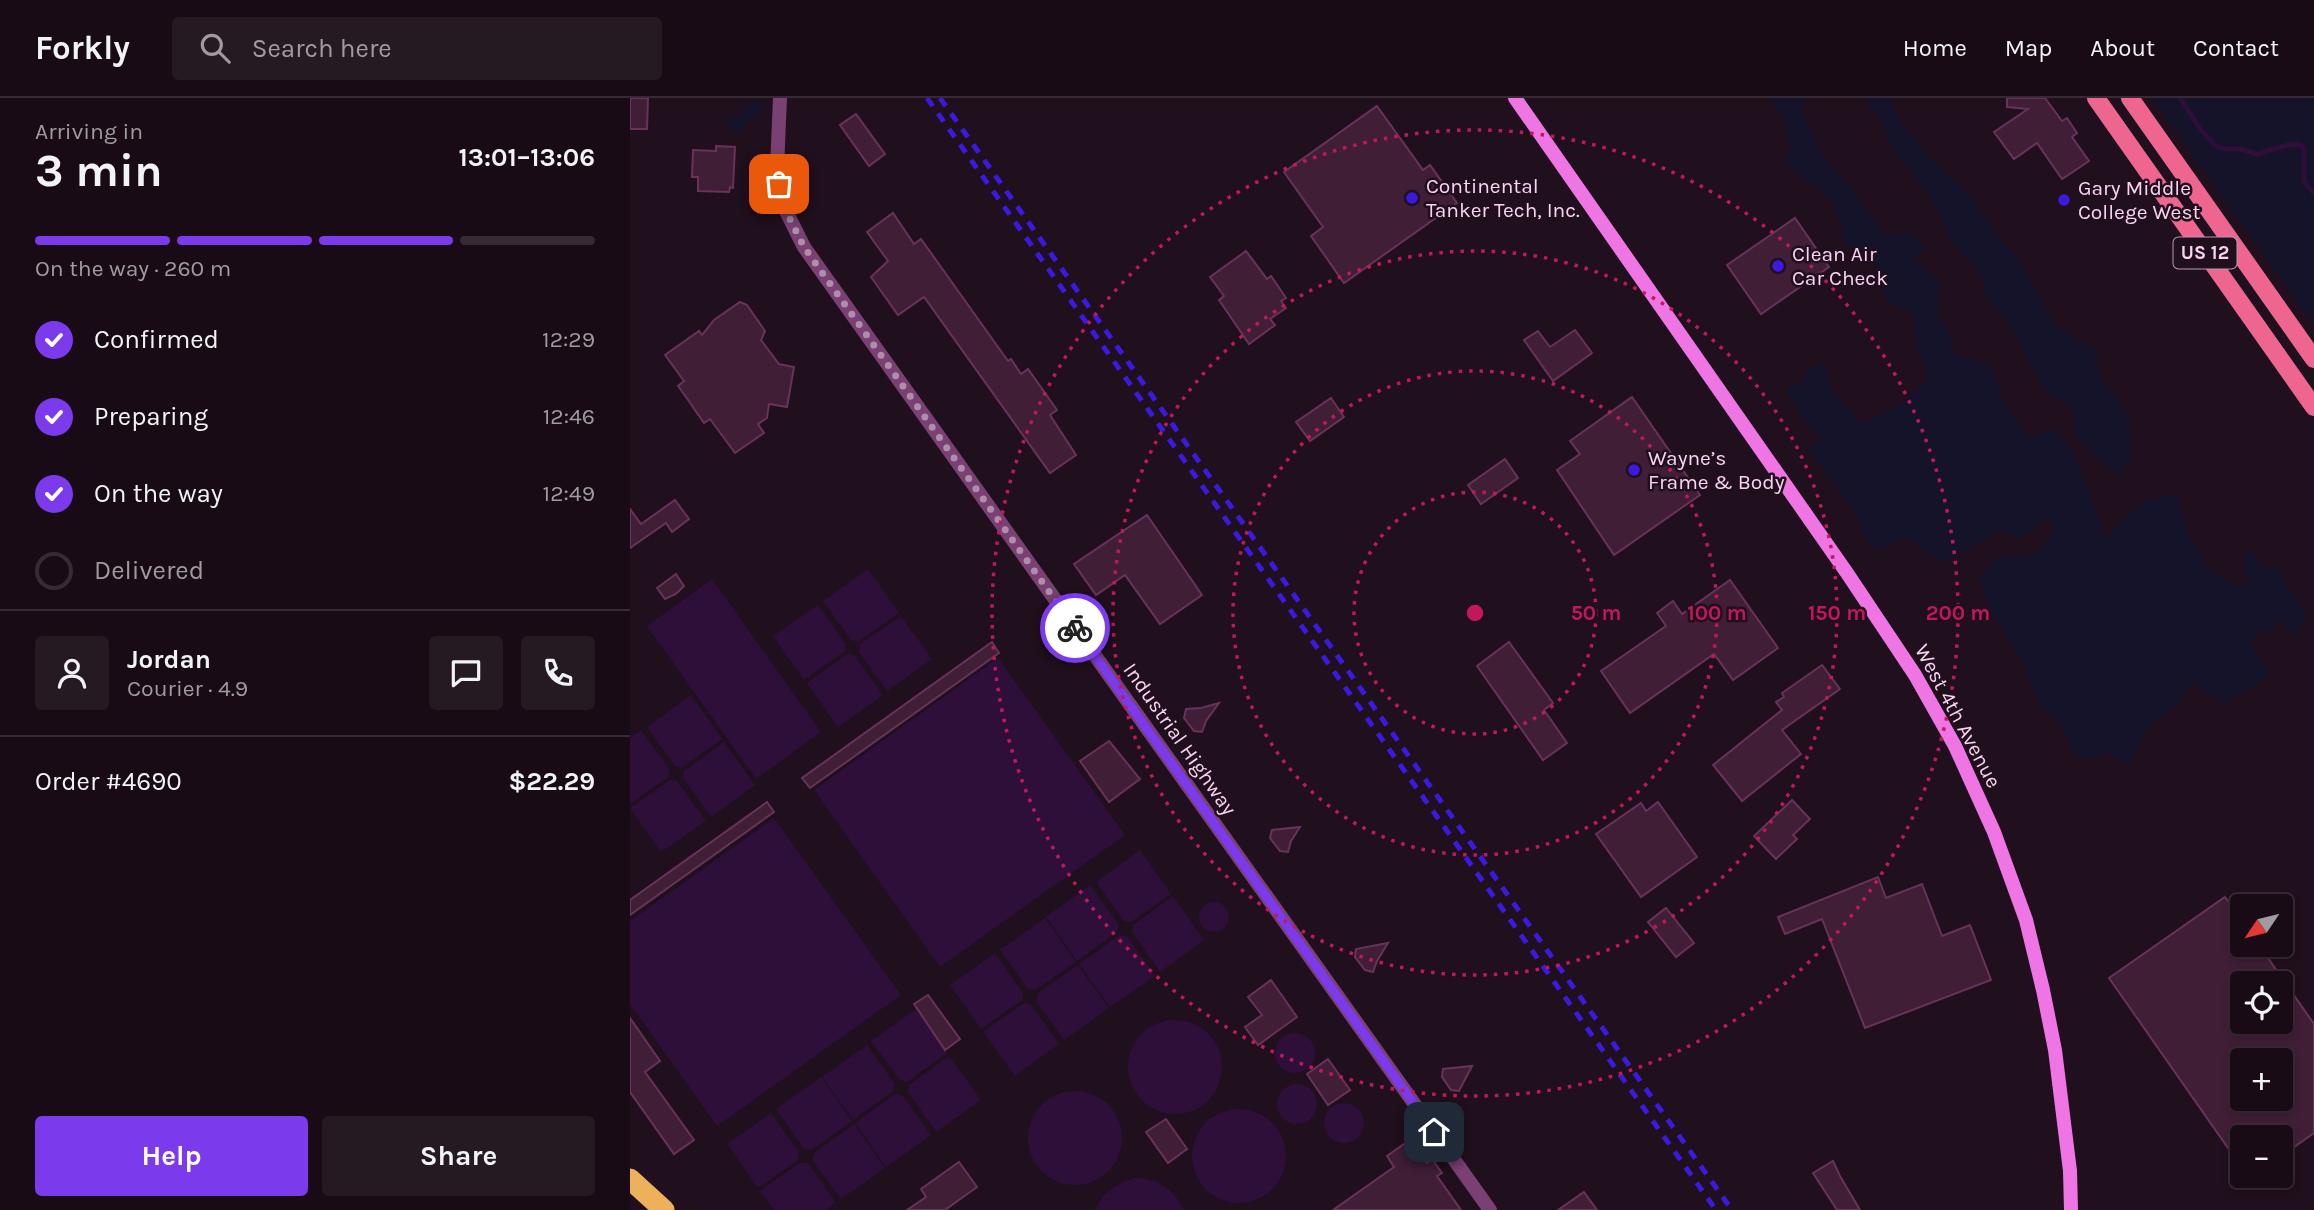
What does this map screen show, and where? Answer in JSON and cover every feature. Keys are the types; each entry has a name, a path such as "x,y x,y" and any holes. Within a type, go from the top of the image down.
{"highway":[{"path":"630,1180 664,1210"}],"main road":[{"name":"West 4th Avenue","path":"1515,98 1847,573 1915,675 1955,746 1994,832 2026,920 2055,1050 2070,1171 2071,1210"},
{"name":"US 12","path":"2096,98 2314,407"},
{"name":"US 12","path":"2130,98 2314,359"},
{"path":"2263,335 2285,318"}],"street":[{"name":"Industrial Highway","path":"780,98 777,168 780,199 804,247 1490,1210"}],"shaded area":[{"path":"1768,98 1805,98 1801,107 1818,148 1887,235 1907,232 1927,247 1912,259 1940,282 1937,313 1947,328 1955,354 1990,364 2006,408 2029,437 2054,429 2071,447 2106,537 2146,500 2177,494 2188,535 2211,572 2237,586 2247,584 2243,555 2251,549 2262,567 2279,568 2286,585 2306,613 2297,634 2286,633 2287,624 2283,619 2269,633 2259,629 2251,642 2269,676 2224,704 2192,682 2175,707 2145,730 2130,766 2107,752 2094,759 2074,755 2063,727 2039,706 2023,662 1989,608 1980,576 1995,558 2035,555 2054,531 2049,518 2018,539 2002,530 1943,563 1906,537 1880,551 1869,543 1847,499 1806,448 1823,439 1803,418 1786,388 1799,385 1809,369 1825,363 1833,392 1860,424 1897,406 1913,394 1928,377 1918,350 1911,312 1888,303 1872,256 1856,252 1840,238 1845,231 1832,201 1782,161 1791,152 1782,116"},
{"path":"1867,98 1891,98 1891,105 1903,125 1928,156 1974,200 1998,237 2020,260 2055,325 2095,350 2102,381 2129,414 2132,457 2118,476 2078,441 2072,409 2041,383 2011,327 1982,295 1985,280 1949,239 1943,219 1929,195 1896,154"},
{"path":"2152,98 2314,98 2314,325"},
{"path":"758,100 763,106 759,116 749,120 743,129 737,132 728,129 726,124 729,116 743,113 751,102"},
{"path":"868,569 899,613 858,642 851,640 823,601"},
{"path":"712,579 821,732 756,779 647,626"},
{"path":"818,605 846,644 845,651 804,680 773,636"},
{"path":"901,616 932,659 887,691 859,652 860,644"},
{"path":"847,654 854,655 883,695 838,727 807,683"},
{"path":"998,658 1125,835 940,967 814,790"},
{"path":"691,695 722,739 682,768 675,766 647,727"},
{"path":"641,730 670,770 668,777 630,804 630,738"},
{"path":"724,742 755,785 711,817 683,778 684,771"},
{"path":"670,780 677,781 706,821 661,852 630,808"},
{"path":"774,818 901,995 717,1126 630,1004 630,921"},
{"path":"1140,850 1171,894 1131,922 1124,921 1096,882"},
{"path":"1090,885 1119,925 1117,932 1077,961 1046,917"},
{"path":"1173,896 1204,940 1160,972 1132,932 1133,925"},
{"path":"1214,902 1220,903 1228,911 1228,923 1220,931 1214,932 1208,931 1200,923 1199,917 1200,911 1208,903"},
{"path":"1045,918 1076,962 1036,990 1028,989 1000,950"},
{"path":"1120,935 1127,936 1155,976 1110,1007 1079,964"},
{"path":"995,953 1023,993 1022,1000 981,1029 950,985"},
{"path":"1078,965 1109,1008 1064,1040 1036,1001 1038,993"},
{"path":"1024,1003 1031,1004 1059,1044 1015,1076 983,1032"},
{"path":"916,1009 947,1053 907,1082 900,1080 871,1041"},
{"path":"1175,1020 1193,1023 1208,1034 1219,1049 1222,1067 1219,1085 1208,1100 1193,1111 1175,1114 1157,1111 1142,1100 1131,1085 1128,1067 1131,1049 1142,1034 1157,1023"},
{"path":"1295,1033 1303,1034 1309,1039 1314,1045 1314,1061 1309,1067 1303,1072 1295,1073 1287,1072 1281,1067 1276,1061 1275,1053 1276,1045 1281,1039 1287,1034"},
{"path":"867,1045 895,1084 893,1091 853,1120 822,1077"},
{"path":"949,1056 981,1100 936,1132 908,1092 909,1085"},
{"path":"821,1077 852,1121 812,1150 804,1149 776,1109"},
{"path":"1297,1084 1305,1085 1311,1090 1316,1096 1316,1112 1311,1118 1305,1123 1297,1124 1289,1123 1283,1118 1278,1112 1277,1104 1278,1096 1283,1090 1289,1085"},
{"path":"1075,1091 1093,1094 1109,1104 1119,1120 1122,1138 1119,1156 1109,1172 1093,1182 1075,1185 1057,1182 1041,1172 1031,1156 1028,1138 1031,1120 1041,1104 1057,1094"},
{"path":"895,1094 903,1096 931,1135 886,1167 855,1123"},
{"path":"1344,1103 1352,1104 1358,1109 1363,1115 1363,1131 1358,1137 1352,1142 1344,1143 1336,1142 1330,1137 1325,1131 1324,1123 1325,1115 1330,1109 1336,1104"},
{"path":"1239,1109 1257,1112 1273,1122 1283,1138 1286,1156 1283,1174 1273,1190 1257,1200 1239,1203 1221,1200 1205,1190 1195,1174 1192,1156 1195,1138 1205,1122 1221,1112"},
{"path":"771,1113 799,1152 798,1160 758,1188 727,1144"},
{"path":"854,1124 885,1168 841,1199 812,1160 814,1153"},
{"path":"801,1162 808,1163 836,1203 826,1210 774,1210 760,1191"},
{"path":"1135,1178 1151,1180 1164,1186 1184,1210 1095,1210 1111,1189"}],"building":[{"path":"630,98 648,98 647,129 630,129"},
{"path":"2007,98 2045,98 2062,121 2067,118 2077,133 2072,137 2089,161 2062,179 2037,143 2014,159 1994,132 2028,109 2007,107"},
{"name":"Continental Tanker Tech, Inc.","path":"1377,106 1423,170 1430,165 1457,203 1344,283 1311,236 1323,227 1284,172"},
{"path":"856,114 885,154 869,166 840,125"},
{"path":"716,146 735,147 733,188 730,187 729,192 698,191 698,177 692,177 693,150 716,151"},
{"path":"893,213 914,244 921,239 1008,361 1011,359 1021,374 1028,369 1057,410 1050,415 1076,455 1050,473 924,297 898,315 871,277 888,261 867,232"},
{"name":"Clean Air Car Check","path":"1795,218 1829,267 1761,314 1727,265"},
{"path":"1246,251 1267,279 1271,276 1286,298 1281,301 1286,308 1270,319 1275,325 1249,344 1219,300 1224,296 1210,277"},
{"path":"740,302 747,305 765,331 761,340 779,364 794,367 787,407 769,404 767,418 758,424 764,433 735,453 710,419 704,423 678,386 684,381 665,355 699,331 702,335 714,320"},
{"path":"1575,330 1592,353 1553,381 1524,340 1538,331 1550,347"},
{"path":"1632,397 1700,495 1614,555 1557,470 1580,454 1570,441"},
{"path":"1331,398 1344,417 1310,441 1296,422"},
{"path":"1505,459 1518,478 1481,504 1468,485"},
{"path":"675,500 689,519 672,532 666,523 630,548 630,509 641,524"},
{"path":"1147,515 1202,595 1160,624 1125,575 1096,595 1074,564"},
{"path":"676,574 684,586 665,599 657,588"},
{"path":"1730,580 1778,648 1733,680 1714,654 1630,713 1601,671 1666,626 1657,613 1673,601 1682,614"},
{"path":"992,642 999,653 810,788 802,778"},
{"path":"1509,642 1553,703 1544,710 1567,743 1543,760 1477,666"},
{"path":"1822,665 1840,689 1782,730 1801,754 1742,801 1713,765 1782,710 1776,702 1784,697 1782,693"},
{"path":"1219,703 1206,721 1202,732 1194,731 1184,718 1186,709"},
{"path":"1109,741 1140,779 1109,802 1080,761"},
{"path":"1792,800 1810,819 1793,835 1797,839 1776,859 1754,836"},
{"path":"767,802 774,812 630,915 630,900"},
{"path":"1658,802 1697,857 1641,897 1596,834 1641,803 1646,811"},
{"path":"1300,827 1288,852 1280,851 1270,838 1272,830"},
{"path":"1878,877 1886,898 1922,884 1942,936 1970,925 1991,980 1865,1028 1822,919 1785,934 1778,917"},
{"path":"2225,897 2230,904 2230,957 2267,957 2277,971 2230,971 2230,1034 2293,1034 2293,994 2314,1024 2314,1133 2293,1148 2293,1125 2230,1125 2230,1151 2109,978"},
{"path":"1666,908 1694,943 1676,957 1648,922"},
{"path":"1388,943 1373,972 1365,970 1355,957 1356,949"},
{"path":"1271,980 1297,1017 1258,1045 1245,1027 1262,1015 1248,997"},
{"path":"928,995 960,1039 945,1050 914,1004"},
{"path":"630,1018 660,1061 645,1072 694,1140 674,1154 630,1092"},
{"path":"1328,1059 1350,1090 1328,1105 1307,1074"},
{"path":"1472,1066 1459,1091 1451,1090 1442,1077 1443,1069"},
{"path":"1166,1119 1187,1149 1168,1163 1146,1132"},
{"path":"1411,1139 1427,1163 1432,1159 1442,1173 1437,1176 1461,1210 1333,1210 1394,1167 1387,1156"},
{"path":"1833,1161 1860,1210 1837,1210 1813,1173"},
{"path":"959,1162 977,1187 945,1210 907,1210 926,1197 921,1189"},
{"path":"1584,1192 1597,1210 1558,1210"}],"waterway":[{"path":"2180,98 2201,130 2215,145 2223,149 2241,149 2257,154 2292,144 2301,145 2304,149 2304,182 2314,193"}],"railway":[{"path":"927,98 1716,1210"},
{"path":"940,98 1732,1210"}],"way so far":[{"path":"779,184 780,199 804,247 1075,628"}],"place":[{"name":"Continental Tanker Tech, Inc.","path":"1412,198"},
{"name":"Gary Middle College West","path":"2064,200"},
{"name":"Clean Air Car Check","path":"1778,266"},
{"name":"Wayne’s Frame & Body","path":"1634,470"}],"route":[{"path":"1075,628 1434,1132"}]}
